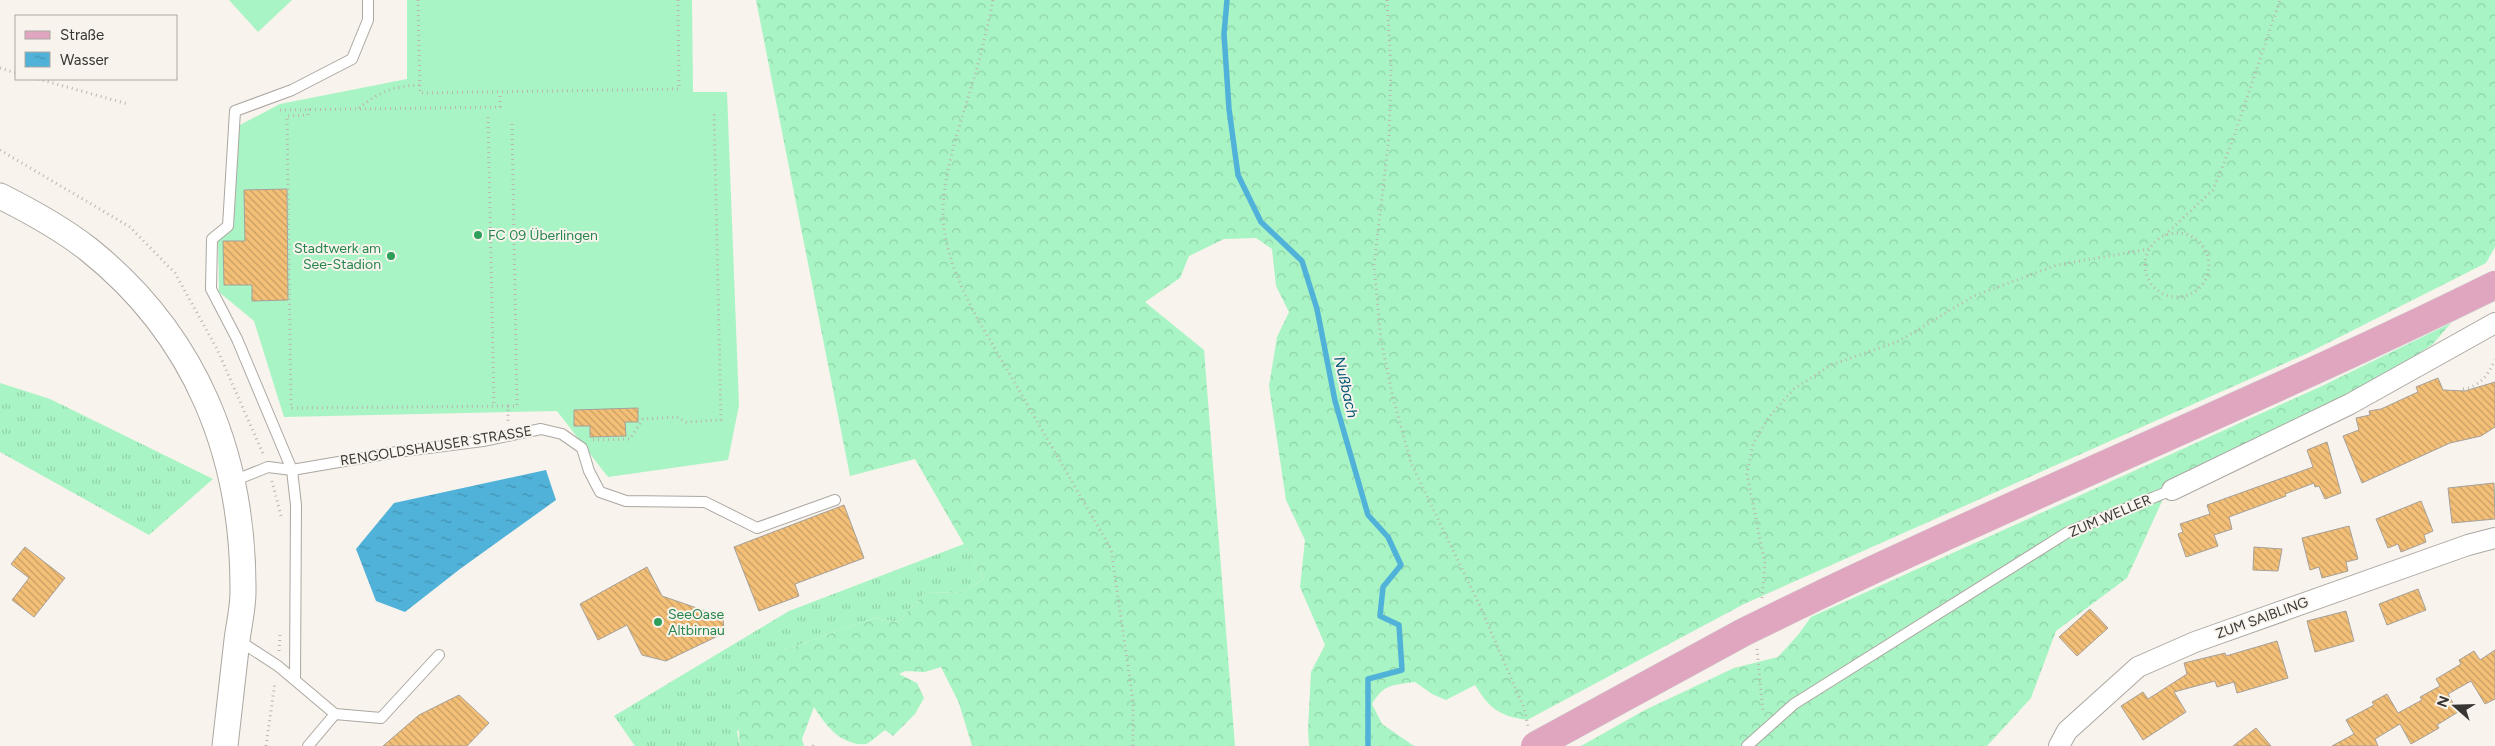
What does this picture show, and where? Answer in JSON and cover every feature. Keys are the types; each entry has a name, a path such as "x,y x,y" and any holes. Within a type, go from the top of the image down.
{"main road":[{"path":"1532,737 1921,546 2322,368 2495,285"}],"street":[{"path":"0,196 35,214 86,248 122,280 159,322 192,370 212,412 234,481 242,546 243,594 225,746"},
{"name":"ZUM WELLER","path":"2172,490 2350,404 2495,323"},
{"name":"ZUM SAIBLING","path":"2068,741 2138,667 2195,642 2468,545 2495,538"}],"lane":[{"path":"295,680 296,505 292,470 237,339 211,288 212,239 228,226 235,111 292,90 352,59 368,20 368,0"},
{"name":"RENGOLDSHAUSER STRASSE","path":"234,481 268,467 292,470 541,430 562,434 571,440"},
{"path":"571,440 582,448 588,471 600,492 626,501 705,502 757,528 835,500"},
{"name":"ZUM WELLER","path":"1747,746 1794,704 2068,532 2172,490"},
{"path":"237,639 278,666 336,714 381,718 439,655"},
{"path":"308,746 336,714"}],"path":[{"path":"418,0 420,93 679,89 678,0"},
{"path":"993,0 977,69 950,159 943,214 946,238 956,278 968,301 1111,548 1133,702 1133,746"},
{"path":"1387,0 1391,68 1389,137 1374,266 1381,340 1393,398 1411,463 1480,606 1524,708 1532,737"},
{"path":"2166,235 2213,190 2232,145 2280,0"},
{"path":"0,68 15,73"},
{"path":"42,80 128,104"},
{"path":"358,108 377,93 403,86 420,85"},
{"path":"258,103 276,110 500,106 500,92"},
{"path":"309,109 308,115 287,116 291,408 517,406 512,124"},
{"path":"571,440 630,439 643,419 677,417 686,422 721,420 714,112"},
{"path":"488,117 494,406"},
{"path":"2176,232 2191,236 2204,246 2209,255 2210,266 2208,276 2195,293 2174,298 2155,289 2145,270 2145,259 2149,249 2156,240 2166,235 2176,232"},
{"path":"1765,564 1747,474 1753,444 1769,417 1794,389 1831,365 1899,341 1974,296 2057,265 2149,249"},
{"path":"2463,389 2472,388 2483,381 2495,360"},
{"path":"508,406 508,436"},
{"path":"272,480 281,518"},
{"path":"266,746 278,666 280,630"},
{"path":"1757,657 1766,728"}],"green space":[{"path":"229,0 292,0 258,32"},
{"name":"FC 09 Überlingen","path":"407,0 692,0 693,92 727,92 739,405 728,460 608,477 557,411 284,417 254,321 219,292 218,241 230,230 240,125 280,104 407,79"},
{"path":"756,0 2495,0 2495,247 2486,263 2308,353 1744,604 1527,720 1509,716 1496,710 1485,700 1475,685 1446,700 1432,694 1415,682 1385,689 1376,697 1372,704 1382,724 1414,746 1309,746 1311,672 1325,645 1300,587 1305,540 1286,500 1269,386 1277,337 1289,312 1276,286 1272,249 1256,238 1224,239 1189,256 1180,278 1145,302 1204,350 1235,746 972,746 959,703 941,667 925,672 905,671 899,674 917,683 924,698 915,714 893,736 885,730 866,744 848,741 841,738 828,727 814,707 802,739 804,746 740,746 736,698 750,670 784,650 875,618 898,622 925,593 962,592 984,579 915,459 850,476"},
{"path":"2451,323 2433,344 2350,399 2257,456 2163,499 2127,578 2056,631 2031,698 1987,746 1581,746 1645,710 1734,668 1778,657 1811,617 2322,386"},
{"path":"0,383 50,399 213,479 149,535 0,452"},
{"path":"964,544 984,579 962,592 925,593 898,622 875,618 784,650 737,732 740,746 635,746 614,716 789,611"}],"water":[{"path":"546,470 556,500 460,569 405,612 376,601 356,549 394,503"}],"building":[{"path":"287,189 288,300 252,301 252,285 224,285 223,241 245,241 244,190"},
{"path":"2438,378 2443,390 2465,391 2495,382 2495,427 2481,436 2450,443 2362,483 2343,436 2359,430 2356,418 2370,415 2369,411 2381,409 2418,392 2416,387"},
{"path":"638,408 638,422 625,422 626,436 590,437 590,426 574,426 574,410"},
{"path":"2327,442 2341,493 2325,499 2319,486 2315,487 2314,483 2285,494 2286,496 2229,517 2232,529 2214,535 2218,546 2186,557 2178,534 2183,532 2180,524 2210,514 2207,505 2313,467 2307,450"},
{"path":"2494,483 2495,519 2452,523 2448,488"},
{"path":"2421,501 2433,531 2424,535 2426,542 2401,552 2398,544 2388,548 2376,519"},
{"path":"844,505 864,558 795,584 799,596 759,611 734,547"},
{"path":"2349,526 2358,559 2346,562 2348,571 2322,578 2319,567 2310,570 2302,538"},
{"path":"25,547 65,578 34,617 12,600 29,578 11,564"},
{"path":"2254,547 2282,549 2278,571 2253,570"},
{"path":"647,567 662,596 723,617 724,633 666,661 642,655 627,625 598,640 580,604"},
{"path":"2418,589 2426,610 2387,625 2379,604"},
{"path":"2090,609 2108,628 2077,656 2059,637"},
{"path":"2346,611 2354,641 2315,652 2307,621"},
{"path":"2277,641 2288,678 2237,693 2234,682 2217,687 2215,681 2174,692 2186,712 2143,740 2121,706 2143,692 2148,699 2187,674 2184,663 2225,653 2226,656"},
{"path":"2495,650 2495,699 2485,704 2471,681 2448,694 2458,712 2437,725 2439,728 2411,744 2400,724 2375,739 2378,746 2332,746 2354,734 2346,720 2374,705 2372,702 2387,694 2398,713 2422,700 2420,697 2440,686 2436,679 2461,664 2459,660 2474,651 2480,660"},
{"path":"459,695 489,723 467,746 383,746 419,715"},
{"path":"2256,728 2271,746 2233,746"}],"waterway":[{"name":"Nußbach","path":"1227,0 1224,34 1229,109 1238,175 1261,222 1302,261 1317,309 1335,401 1368,515 1388,537 1401,565 1383,587 1380,616 1399,625 1402,670 1368,679 1368,746"}],"place":[{"name":"FC 09 Überlingen","path":"478,235"},
{"name":"Stadtwerk am See-Stadion","path":"391,256"},
{"name":"SeeOase Altbirnau","path":"658,622"}]}
